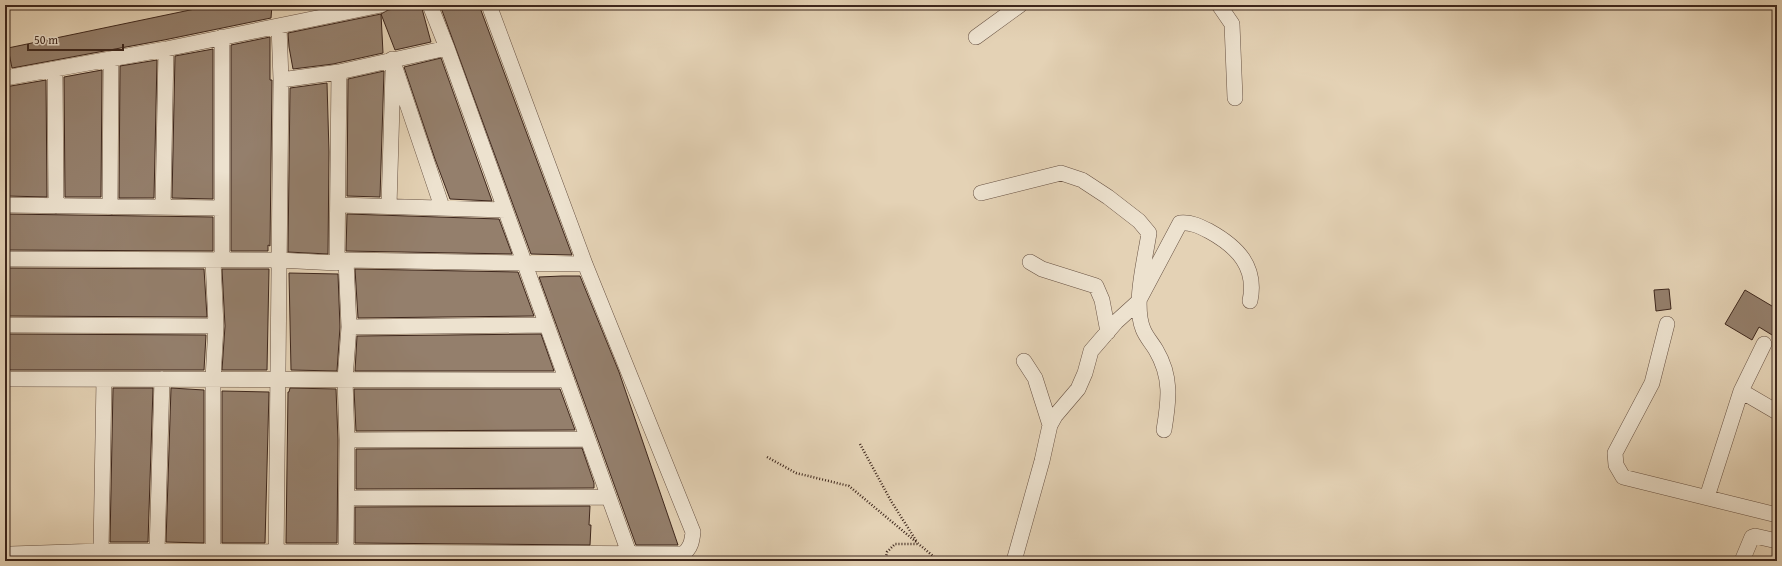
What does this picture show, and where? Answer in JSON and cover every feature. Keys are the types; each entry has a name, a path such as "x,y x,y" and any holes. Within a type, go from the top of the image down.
{"street":[{"path":"5,78 111,60 381,5"},
{"path":"430,5 447,48 629,553"},
{"path":"11,561 11,554 101,551 213,552 276,556 346,552 684,554 691,545 693,532 585,264 489,5"},
{"path":"976,37 1020,5"},
{"path":"1219,5 1232,24 1235,98"},
{"path":"276,556 281,80 279,26"},
{"path":"213,552 213,379 218,260 222,208 222,37"},
{"path":"281,80 339,72 447,48"},
{"path":"164,207 166,49"},
{"path":"110,207 111,60"},
{"path":"389,206 392,60"},
{"path":"392,60 442,207"},
{"path":"55,69 56,206"},
{"path":"339,72 338,205 341,262 349,327 345,379 347,440 346,552"},
{"path":"981,193 1061,173 1082,180 1108,197 1139,221 1149,233 1141,275 1138,302 1143,329 1166,370 1168,402 1164,430"},
{"path":"5,205 222,208"},
{"path":"338,205 505,210"},
{"path":"1014,561 1050,426 1055,416 1078,389 1085,373 1091,351 1116,322 1138,302 1180,223 1188,222 1222,238 1236,250 1249,269 1253,288 1250,301"},
{"path":"5,259 278,260 585,264"},
{"path":"1030,262 1042,269 1096,286 1102,300 1108,332"},
{"path":"1667,324 1652,383 1615,452 1616,465 1623,477 1777,515"},
{"path":"5,325 216,326"},
{"path":"349,327 547,325"},
{"path":"1707,497 1742,391 1764,344"},
{"path":"1024,360 1035,378 1050,426"},
{"path":"5,377 9,379 104,380 277,378 567,380"},
{"path":"157,552 162,379"},
{"path":"101,551 104,380"},
{"path":"1742,391 1777,412"},
{"path":"347,440 588,439"},
{"path":"347,498 609,497"},
{"path":"1742,561 1752,537 1755,536 1777,541"}],"path":[{"path":"860,444 891,501 918,544"},
{"path":"767,457 796,473 849,486 938,561"},
{"path":"886,561 887,552 896,544 918,544"}],"building":[{"path":"214,5 272,5 271,18 164,40 12,68 8,48"},
{"path":"421,5 431,42 395,50 381,14 388,10"},
{"path":"440,5 479,5 572,255 531,254"},
{"path":"381,14 383,53 333,64 293,69 288,33"},
{"path":"270,37 270,80 272,80 270,246 268,245 268,251 231,251 231,45"},
{"path":"213,49 213,199 172,198 175,56"},
{"path":"441,58 492,201 450,199 435,159 404,67"},
{"path":"157,60 154,198 119,198 120,66"},
{"path":"102,70 101,197 65,197 64,77"},
{"path":"384,71 380,197 347,196 348,79"},
{"path":"46,80 47,197 7,196 5,87"},
{"path":"327,83 329,152 328,254 288,252 290,88"},
{"path":"5,214 213,217 213,251 5,250"},
{"path":"347,214 499,219 512,254 346,251"},
{"path":"6,268 204,269 207,317 6,316"},
{"path":"222,269 269,269 267,370 222,370 225,326"},
{"path":"355,269 518,272 534,316 358,318"},
{"path":"289,273 338,274 340,327 337,371 291,370"},
{"path":"580,276 619,372 678,545 636,545 539,277"},
{"path":"1669,289 1671,309 1656,311 1654,290"},
{"path":"1745,290 1777,309 1777,338 1759,327 1752,340 1725,324"},
{"path":"9,334 206,335 204,370 11,370 9,369"},
{"path":"541,334 554,371 355,371 357,336"},
{"path":"113,388 153,388 148,542 110,542"},
{"path":"171,388 204,390 204,543 166,542"},
{"path":"290,388 336,389 338,440 337,543 286,543 288,392"},
{"path":"354,389 560,389 575,430 356,431"},
{"path":"222,391 269,392 265,543 222,543"},
{"path":"582,448 594,483 594,488 356,489 356,449"},
{"path":"590,506 590,545 355,543 355,507"}]}
